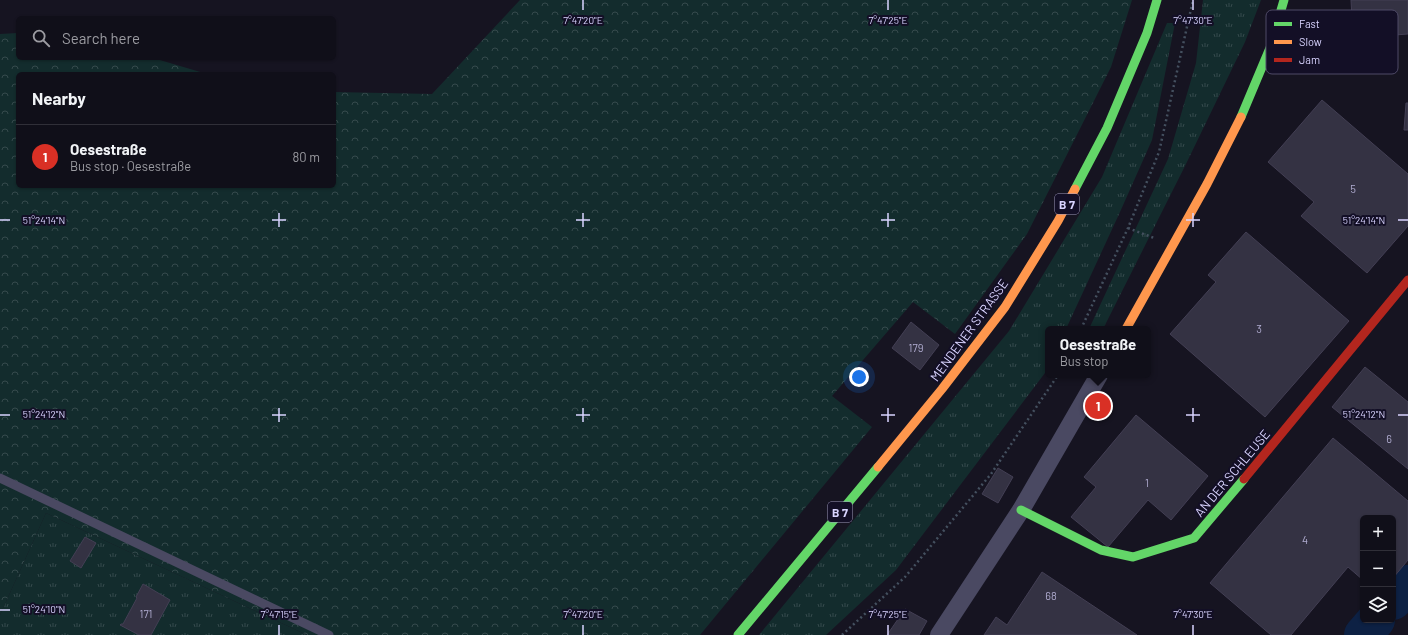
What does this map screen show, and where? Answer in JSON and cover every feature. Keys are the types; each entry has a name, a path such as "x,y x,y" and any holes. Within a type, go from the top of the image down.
{"street":[{"name":"MENDENER STRASSE","path":"738,635 942,389 1005,307 1058,222 1107,128 1147,33 1157,0"},
{"path":"1282,10 1284,0"},
{"path":"1128,326 1174,245 1232,136 1266,57"},
{"name":"AN DER SCHLEUSE","path":"1021,510 1101,550 1133,558 1194,538 1408,280"},
{"path":"939,635 1021,510 1097,378"}],"lane":[{"path":"0,478 329,635"}],"path":[{"path":"1082,326 1128,228 1159,152 1193,0"},
{"path":"1128,228 1174,245"},
{"path":"842,635 904,577 991,474 1056,378"}],"green space":[{"path":"520,0 1132,0 1111,67 1027,234 955,334 913,302 832,396 872,427 700,635 307,635 46,513 0,615 0,34 16,33 16,60 160,60 200,72 16,72 16,188 336,188 336,92 432,94"},
{"path":"1203,0 1261,0 1245,42 1185,166 1105,326 1090,326 1168,159 1196,63"},
{"path":"1167,23 1175,23 1152,140 1067,326 1045,326 1045,373 896,570 826,635 759,635 1009,331 1102,177"},
{"path":"46,513 307,635 0,635 0,615"}],"building":[{"path":"1351,0 1408,0 1408,34 1398,35 1398,10 1352,10"},
{"path":"1322,100 1408,174 1408,226 1367,273 1301,216 1314,202 1268,162"},
{"path":"1406,103 1408,103 1408,130 1404,130"},
{"path":"1246,232 1349,321 1265,417 1170,334 1216,282 1208,275"},
{"path":"911,322 939,345 920,370 892,348"},
{"path":"1365,367 1408,402 1408,469 1332,407"},
{"path":"1136,415 1208,476 1171,520 1148,500 1108,547 1071,517 1096,487 1084,477"},
{"path":"1333,438 1408,501 1408,560 1396,574 1396,515 1360,515 1360,577 1348,567 1291,635 1271,635 1210,583"},
{"path":"998,468 1013,477 998,503 982,494"},
{"path":"85,537 96,543 81,568 70,561"},
{"path":"1042,572 1137,635 984,635 996,617 1007,625"},
{"path":"143,584 170,600 151,635 139,635 120,625 123,624"},
{"path":"905,609 927,621 919,635 887,635"}],"waterway":[{"path":"1396,598 1408,584"},
{"path":"1363,635 1373,623"}],"traffic: fast":[{"path":"1075,189 1107,128 1147,33 1157,0"},
{"path":"1281,10 1284,0"},
{"path":"1241,117 1266,58"},
{"path":"738,635 878,467"},
{"path":"1021,510 1101,550 1133,557 1194,538 1244,479"}],"traffic: slow":[{"path":"1128,326 1207,184 1241,117"},
{"path":"878,467 942,389 1005,307 1058,221 1075,189"}],"traffic: jam":[{"path":"1244,479 1408,280"}],"place":[{"name":"Oesestraße","path":"1098,406"}]}
